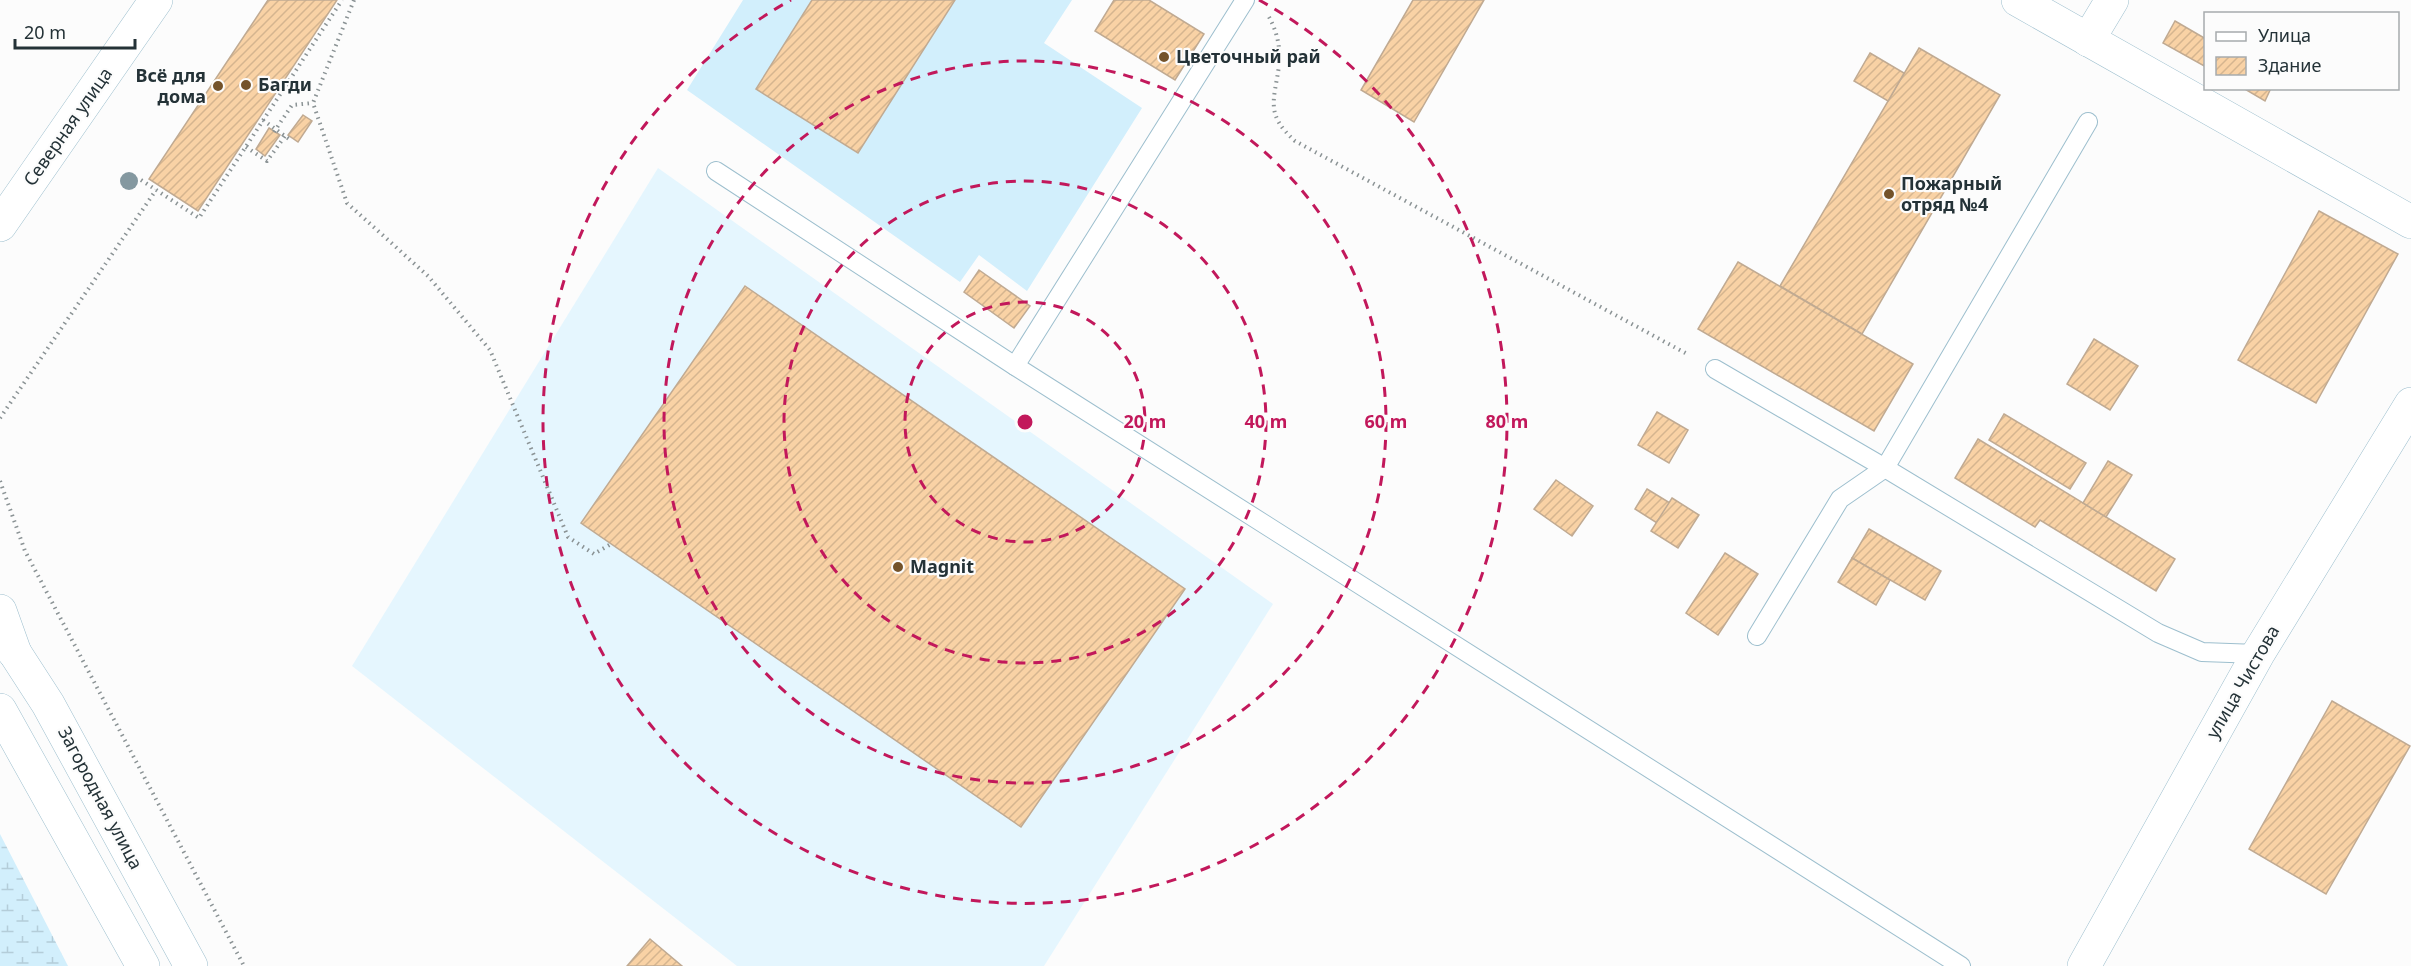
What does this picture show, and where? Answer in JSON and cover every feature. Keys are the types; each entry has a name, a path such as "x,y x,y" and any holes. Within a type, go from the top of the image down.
{"main road":[{"name":"Северная улица","path":"0,225 156,0"},
{"path":"2018,0 2411,222"},
{"path":"2088,40 2112,0"},
{"name":"улица Чистова","path":"2084,966 2258,654 2411,404"},
{"name":"Загородная улица","path":"0,611 8,645 48,704 191,966"},
{"path":"0,710 143,966"}],"lane":[{"path":"1015,366 1245,0"},
{"path":"1757,636 1840,500 1885,468 2088,122"},
{"path":"716,171 1015,366 1961,966"},
{"path":"1715,369 1885,468 2158,633 2202,652 2258,654"}],"path":[{"path":"141,180 199,218 342,0"},
{"path":"354,0 312,103 347,203 428,276 490,350 568,537 594,554 611,544"},
{"path":"1265,12 1270,17 1276,31 1278,45 1279,65 1272,100 1275,118 1282,130 1294,141 1715,369"},
{"path":"275,131 292,105 312,103"},
{"path":"246,147 267,161 287,136 275,131 264,120"},
{"path":"0,418 156,190"},
{"path":"0,481 25,551 244,966"}],"shaded area":[{"path":"658,168 1273,604 1044,966 737,966 352,666"}],"green space":[{"path":"743,0 1072,0 1044,43 1142,108 1027,291 979,255 960,282 687,90"},
{"path":"0,834 68,966 0,966"}],"building":[{"path":"268,0 337,0 198,211 149,179"},
{"path":"812,0 955,0 858,153 756,89"},
{"name":"Цветочный рай","path":"1114,0 1149,0 1204,34 1175,80 1095,31"},
{"path":"1413,0 1484,0 1414,122 1361,90"},
{"path":"2175,21 2204,38 2204,66 2163,43"},
{"name":"Пожарный отряд №4","path":"1919,48 2000,95 1862,334 1780,286"},
{"path":"1870,53 1904,73 1888,101 1854,81"},
{"path":"2246,90 2270,90 2265,101"},
{"path":"303,115 312,121 298,142 288,135"},
{"path":"269,128 280,135 265,156 256,149"},
{"path":"2319,211 2398,254 2316,403 2238,360"},
{"path":"1738,262 1913,364 1874,431 1698,329"},
{"path":"979,270 1030,306 1014,328 964,292"},
{"name":"Magnit","path":"745,286 1185,589 1021,827 581,523"},
{"path":"2094,339 2138,366 2110,410 2067,384"},
{"path":"1657,412 1688,430 1669,463 1638,445"},
{"path":"2004,414 2086,463 2070,489 1989,440"},
{"path":"1978,439 2175,559 2156,591 2040,520 2035,527 1955,478"},
{"path":"2108,461 2132,475 2106,517 2083,503"},
{"path":"1556,480 1593,506 1572,536 1534,509"},
{"path":"1647,489 1670,503 1657,523 1635,509"},
{"path":"1672,498 1699,515 1678,548 1651,531"},
{"path":"1869,529 1941,571 1925,600 1852,558"},
{"path":"1725,553 1758,574 1718,635 1686,613"},
{"path":"1852,558 1890,580 1876,605 1838,582"},
{"path":"2332,701 2410,746 2326,894 2249,849"},
{"path":"650,939 682,966 627,966"}],"place":[{"name":"Цветочный рай","path":"1164,57"},
{"name":"Багди","path":"246,85"},
{"name":"Всё для дома","path":"218,86"},
{"name":"Пожарный отряд №4","path":"1889,194"},
{"name":"Magnit","path":"898,567"}]}
